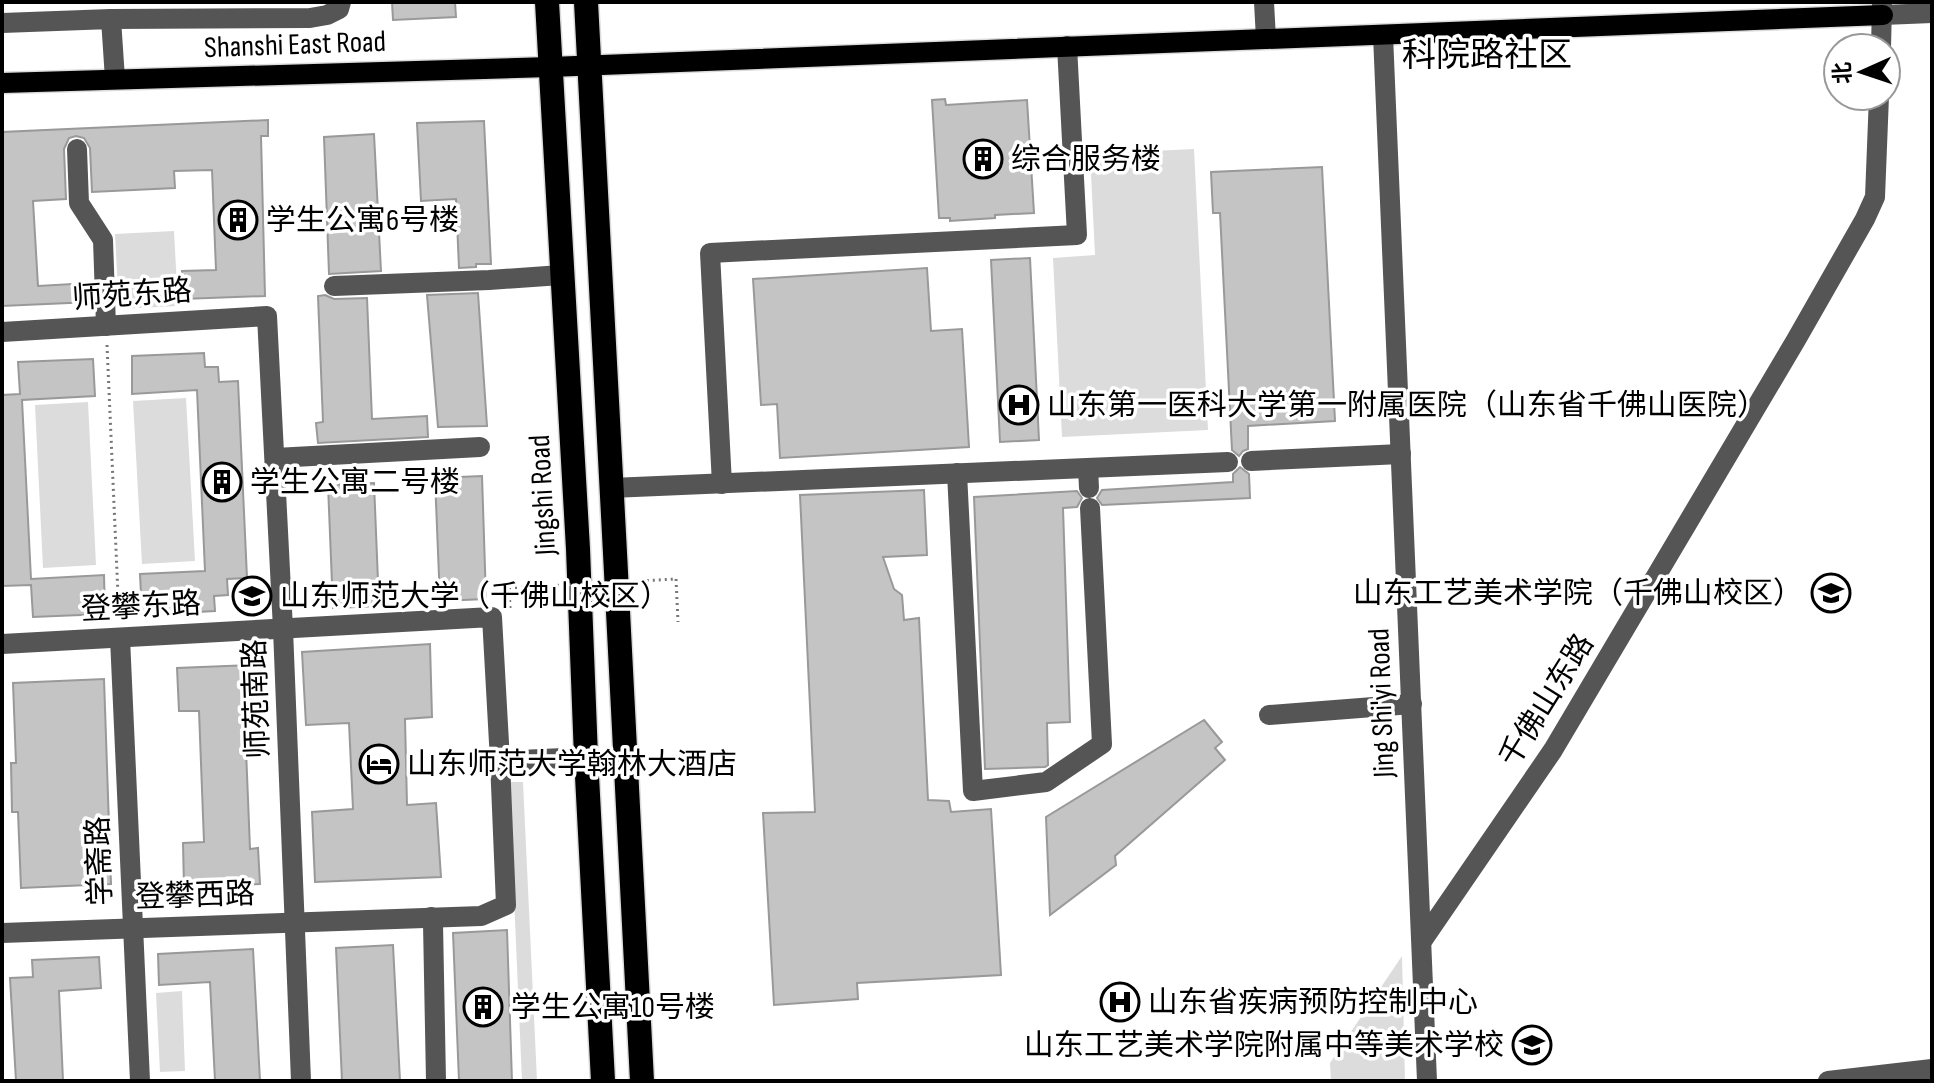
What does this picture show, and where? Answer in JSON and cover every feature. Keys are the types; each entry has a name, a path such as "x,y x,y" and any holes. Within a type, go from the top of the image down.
{"highway":[{"name":"Jingshi Road","path":"547,2 578,549 603,1081"},
{"path":"586,2 642,1081"}],"main road":[{"name":"Shanshi East Road","path":"2,83 550,67 1383,35 1882,8"}],"street":[{"path":"2,23 67,11 111,19 310,18 339,9 341,2"},
{"path":"1264,2 1266,39"},
{"path":"1881,32 1882,8 1932,13"},
{"path":"111,19 115,79"},
{"name":"Jing Shi'yi Road","path":"1383,35 1427,1081"},
{"path":"722,484 710,253 1077,235 1067,46"},
{"name":"千佛山东路","path":"1422,941 1553,750 1865,219 1875,197 1878,112"},
{"path":"77,149 79,203 103,240 106,326"},
{"path":"334,286 561,275"},
{"name":"师苑东路","path":"2,332 267,316"},
{"name":"师苑南路","path":"267,316 301,1081"},
{"path":"275,458 480,447"},
{"path":"1251,461 1401,454"},
{"path":"611,488 957,473 1089,488 1228,462"},
{"path":"957,473 973,791 1046,782 1102,744 1089,488"},
{"name":"登攀东路","path":"2,644 492,617 500,761"},
{"name":"学斋路","path":"120,638 140,1081"},
{"path":"1269,715 1412,704"},
{"path":"500,761 586,757"},
{"name":"登攀西路","path":"2,933 481,916 506,905 500,761"},
{"path":"431,917 436,1081"},
{"path":"1828,1081 1932,1069"}],"path":[{"path":"106,326 119,609"},
{"path":"509,588 676,579 678,622"}],"shaded area":[{"path":"1194,149 1208,430 1062,437 1053,258 1095,255 1090,154"},
{"path":"174,231 178,306 119,309 115,234"},
{"path":"186,398 195,561 142,564 133,401"},
{"path":"88,402 96,565 43,568 35,405"},
{"path":"509,782 523,782 537,1081 522,1081"},
{"path":"1402,956 1405,1081 1331,1081 1330,1063"},
{"path":"182,991 185,1071 160,1072 156,993"}],"building":[{"path":"392,2 455,2 456,17 393,20"},
{"name":"综合服务楼","path":"945,99 946,105 1027,100 1034,213 950,221 950,218 939,218 932,100"},
{"path":"268,120 268,136 261,136 265,296 183,299 182,271 216,270 212,170 174,171 175,188 92,192 90,148 84,138 76,136 69,138 64,149 66,199 33,201 38,286 90,283 91,302 2,306 2,132"},
{"path":"484,121 491,264 459,268 456,199 421,201 417,123"},
{"path":"374,134 381,271 329,274 324,137"},
{"path":"1322,167 1335,421 1248,426 1248,449 1239,456 1232,450 1220,213 1213,213 1211,172"},
{"path":"1030,258 1039,440 1000,442 991,260"},
{"path":"927,268 931,331 962,329 969,447 780,458 777,404 761,405 753,279"},
{"path":"478,293 487,426 438,427 427,295"},
{"path":"318,296 334,299 367,298 372,419 427,416 428,437 318,443 316,423 323,422"},
{"name":"学生公寓二号楼","path":"204,353 205,367 218,367 219,382 238,381 247,578 227,579 228,595 214,596 215,611 142,615 140,574 205,571 197,390 132,394 132,356"},
{"path":"93,359 95,396 22,400 31,579 104,575 105,614 33,617 31,585 2,586 2,395 20,394 18,362"},
{"path":"1240,467 1249,474 1250,498 1102,505 1097,498 1102,490 1233,482 1233,474"},
{"path":"482,476 486,599 440,601 435,478"},
{"path":"374,483 379,606 333,608 328,485"},
{"path":"924,490 927,555 883,557 894,589 902,595 904,620 919,618 928,800 949,801 951,812 991,809 1001,975 857,983 858,999 774,1005 763,813 815,812 800,495"},
{"path":"1077,491 1082,498 1077,507 1063,508 1070,722 1047,723 1048,765 1045,767 985,769 974,497"},
{"name":"山东师范大学翰林大酒店","path":"430,644 432,717 405,719 407,805 436,803 441,877 315,882 312,812 353,809 349,723 306,725 302,652"},
{"path":"251,665 253,700 244,700 250,849 258,848 260,884 184,887 183,843 204,842 199,711 179,711 177,668"},
{"path":"104,679 111,884 21,888 18,812 12,812 11,763 16,763 13,683"},
{"path":"1204,720 1222,742 1215,748 1225,760 1115,856 1116,865 1050,915 1046,817"},
{"name":"学生公寓10号楼","path":"507,930 512,1081 459,1081 453,933"},
{"path":"393,945 400,1081 342,1081 336,948"},
{"path":"253,949 260,1081 215,1081 210,982 159,985 158,954"},
{"path":"99,957 101,988 59,991 63,1081 16,1081 10,978 33,977 32,960"}],"place":[{"name":"综合服务楼","path":"983,159"},
{"name":"学生公寓6号楼","path":"238,220"},
{"name":"山东第一医科大学第一附属医院（山东省千佛山医院）","path":"1019,405"},
{"name":"学生公寓二号楼","path":"222,482"},
{"name":"山东工艺美术学院（千佛山校区）","path":"1831,593"},
{"name":"山东师范大学（千佛山校区）","path":"252,596"},
{"name":"山东师范大学翰林大酒店","path":"379,764"},
{"name":"山东省疾病预防控制中心","path":"1120,1002"},
{"name":"学生公寓10号楼","path":"483,1007"},
{"name":"山东工艺美术学院附属中等美术学校","path":"1532,1045"}],"district":[{"name":"科院路社区","path":"1487,54"}]}
